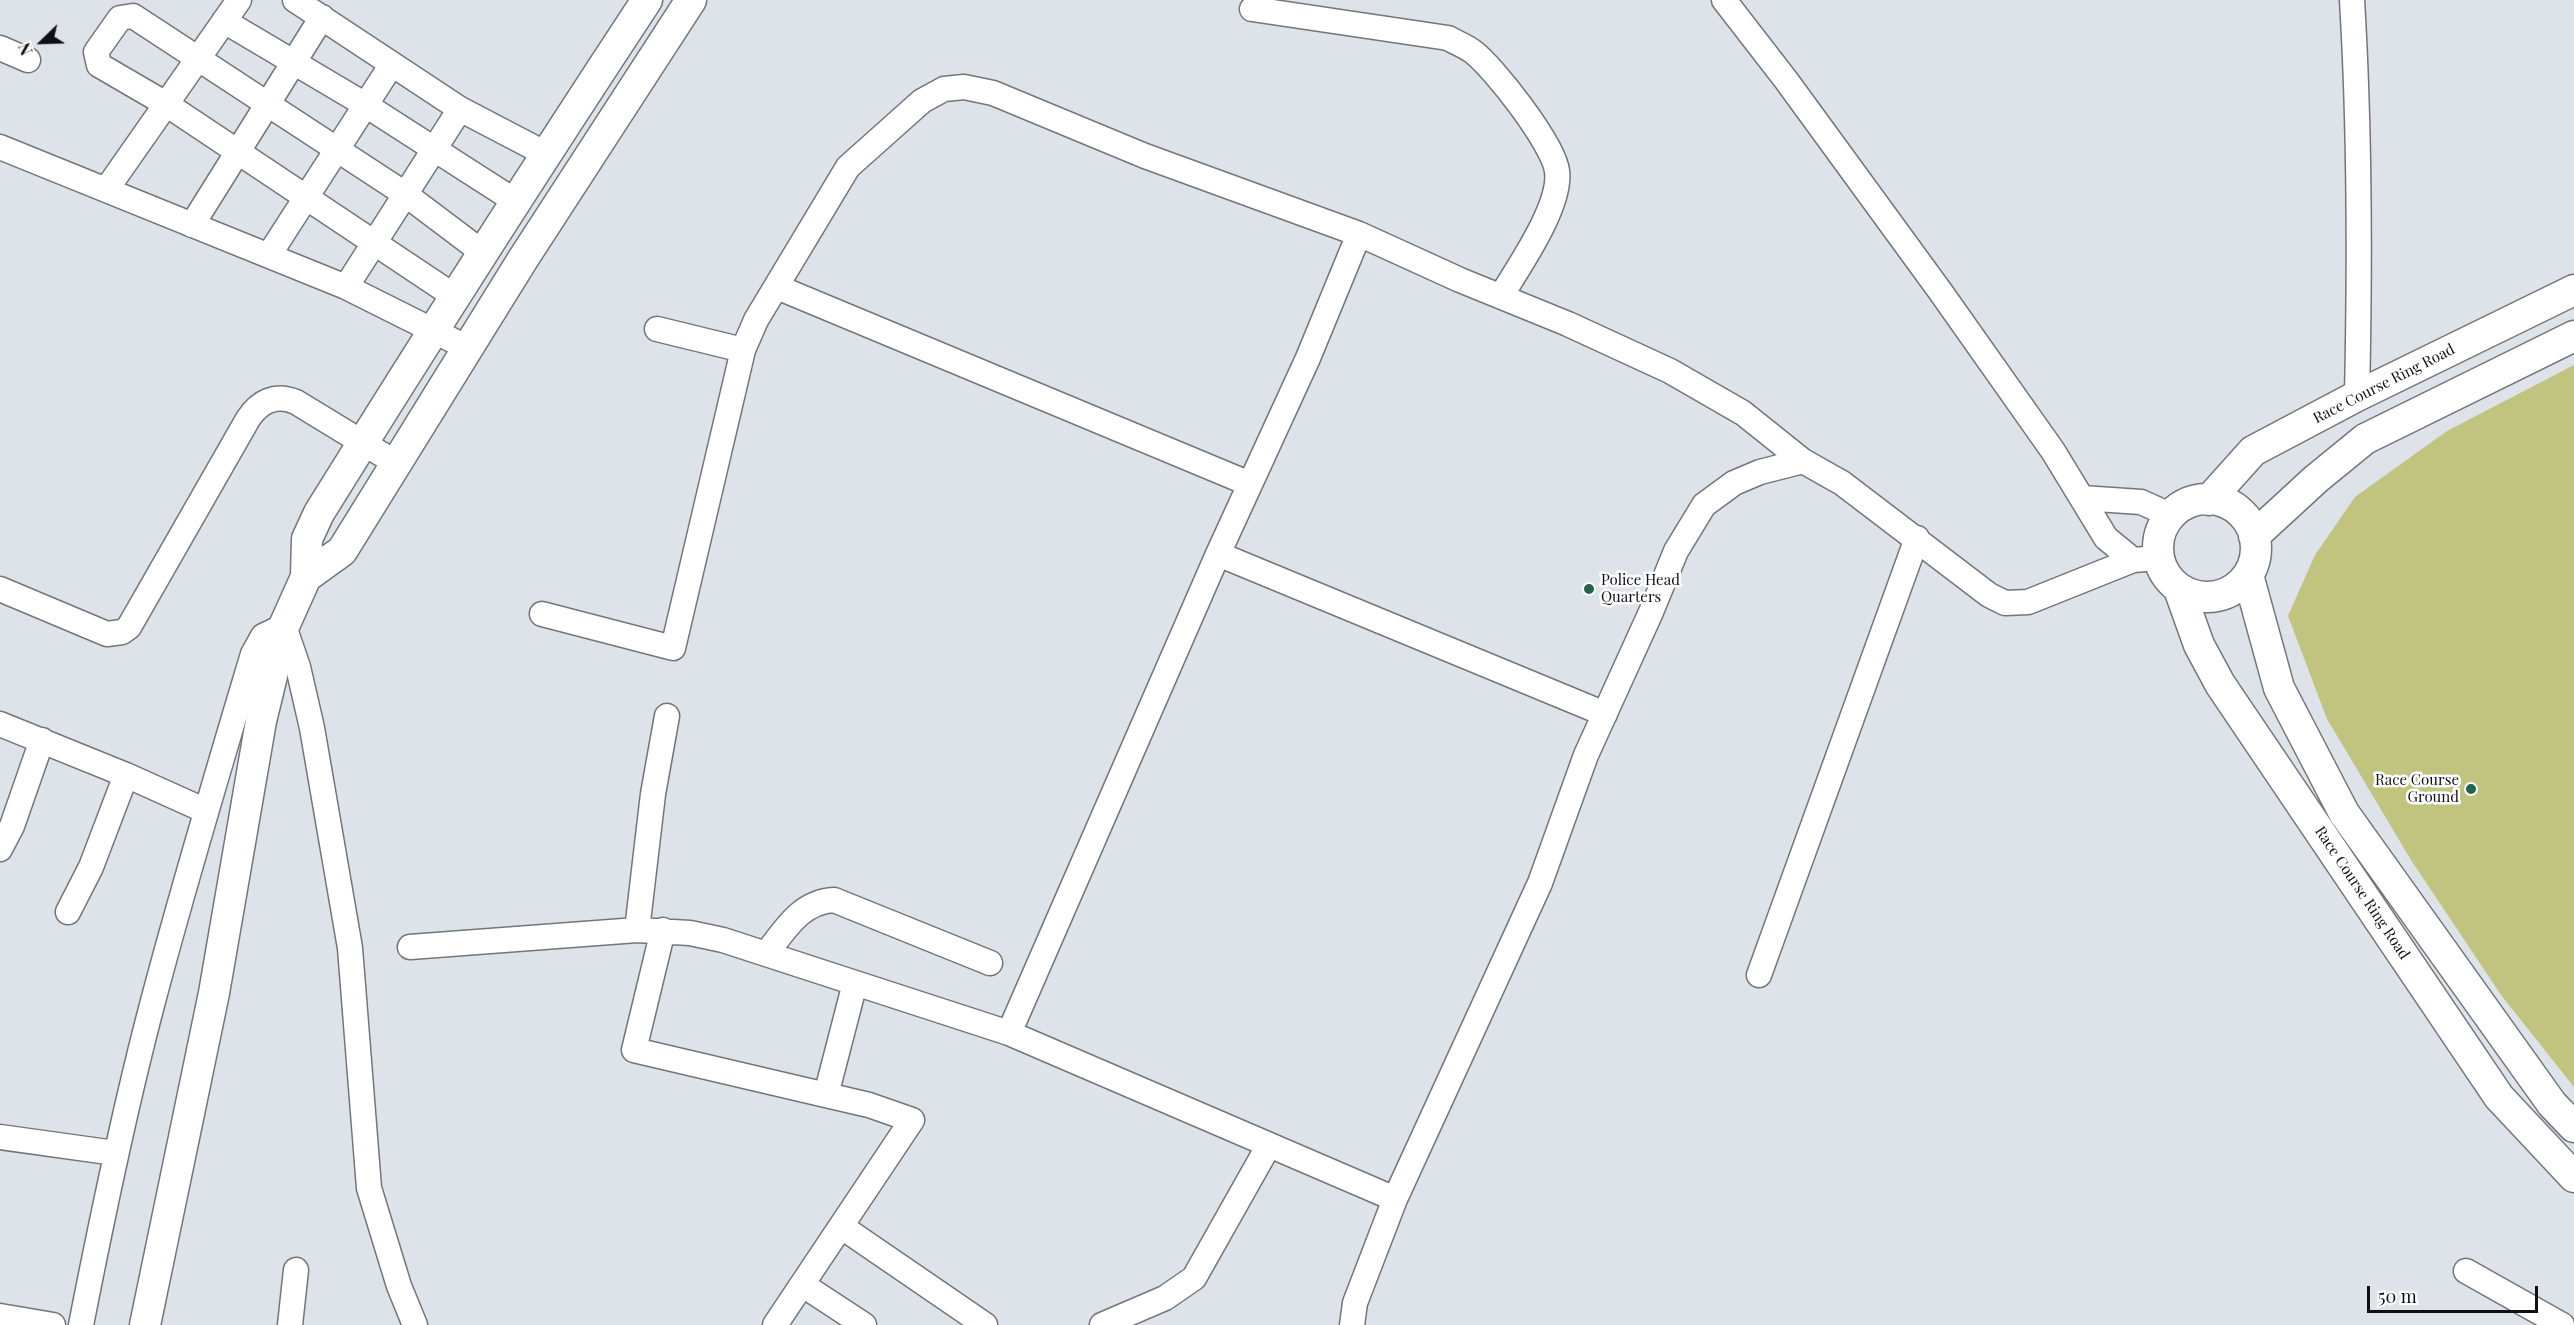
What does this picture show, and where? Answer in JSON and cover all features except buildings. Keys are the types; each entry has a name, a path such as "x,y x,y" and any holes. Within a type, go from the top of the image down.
{"main road":[{"path":"145,1325 214,993 261,721 284,626 306,577 307,539 319,513 435,333 454,296 647,0"},
{"path":"306,577 342,551 468,348 691,0"},
{"name":"Race Course Ring Road","path":"2209,500 2253,451 2357,396 2574,290"},
{"path":"2254,536 2316,479 2365,439 2574,336"},
{"path":"2209,500 2237,510 2250,526 2255,549 2248,575 2237,587 2209,598 2193,596 2179,589 2146,559 2170,515 2181,506 2209,500"},
{"name":"Race Course Ring Road","path":"2248,575 2279,688 2344,813 2552,1104 2574,1127"},
{"name":"Race Course Ring Road","path":"2179,589 2199,645 2234,703 2499,1096 2574,1177"}],"street":[{"path":"106,190 239,0"},
{"path":"295,0 460,109 546,153"},
{"path":"1724,0 1786,80 1940,291 2053,451 2106,538 2146,559"},
{"path":"2352,0 2358,88 2357,396"},
{"path":"1252,9 1448,38 1472,51 1503,84 1543,140 1557,171 1553,200 1530,250 1501,296"},
{"path":"454,296 237,150 166,104 99,65 96,52 120,18 128,15 405,195 482,252"},
{"path":"192,225 322,17"},
{"path":"224,21 364,104 515,201"},
{"path":"0,48 28,60"},
{"path":"269,255 364,104 392,64"},
{"path":"542,614 673,648 743,350 756,320 848,167 922,101 944,89 964,87 993,93 1145,156 1359,234 1568,324 1670,371 1743,413 1803,461 1842,483 1989,594 2005,603 2028,602 2146,559"},
{"path":"346,287 460,109"},
{"path":"0,147 346,287 468,348"},
{"path":"1009,1033 1218,554 1308,358 1359,234"},
{"path":"777,287 1250,484"},
{"path":"657,329 743,350"},
{"path":"0,588 107,634 122,632 129,627 255,409 274,398 286,398 363,442 396,464"},
{"path":"1352,1325 1355,1303 1395,1199 1540,883 1586,755 1676,550 1704,505 1734,483 1760,472 1803,461"},
{"path":"2082,498 2141,502 2170,515"},
{"path":"1759,975 1917,538"},
{"path":"1218,554 1605,714"},
{"path":"81,1325 131,1091 152,1005 206,811 253,654 263,636 284,626 298,667 312,728 350,948 369,1188 399,1287 415,1325"},
{"path":"637,930 649,816 667,716"},
{"path":"0,724 126,775 206,811"},
{"path":"0,849 12,826 42,740"},
{"path":"68,912 90,867 126,775"},
{"path":"766,954 795,917 807,907 821,901 834,900 990,963"},
{"path":"410,947 637,930 663,930 723,940 1009,1033 1395,1199"},
{"path":"663,930 634,1050 869,1105 912,1120 775,1325"},
{"path":"826,1095 855,983"},
{"path":"0,1137 116,1153"},
{"path":"1102,1325 1165,1298 1194,1278 1269,1145"},
{"path":"842,1227 985,1325"},
{"path":"290,1325 296,1270"},
{"path":"2466,1271 2562,1325"},
{"path":"802,1285 864,1325"},
{"path":"0,1316 53,1325"}],"green space":[{"name":"Race Course Ground","path":"2574,365 2574,1087 2501,995 2411,860 2327,719 2288,616 2315,555 2355,497 2447,431"}],"place":[{"name":"Police Head Quarters","path":"1589,589"},
{"name":"Race Course Ground","path":"2471,789"}]}
